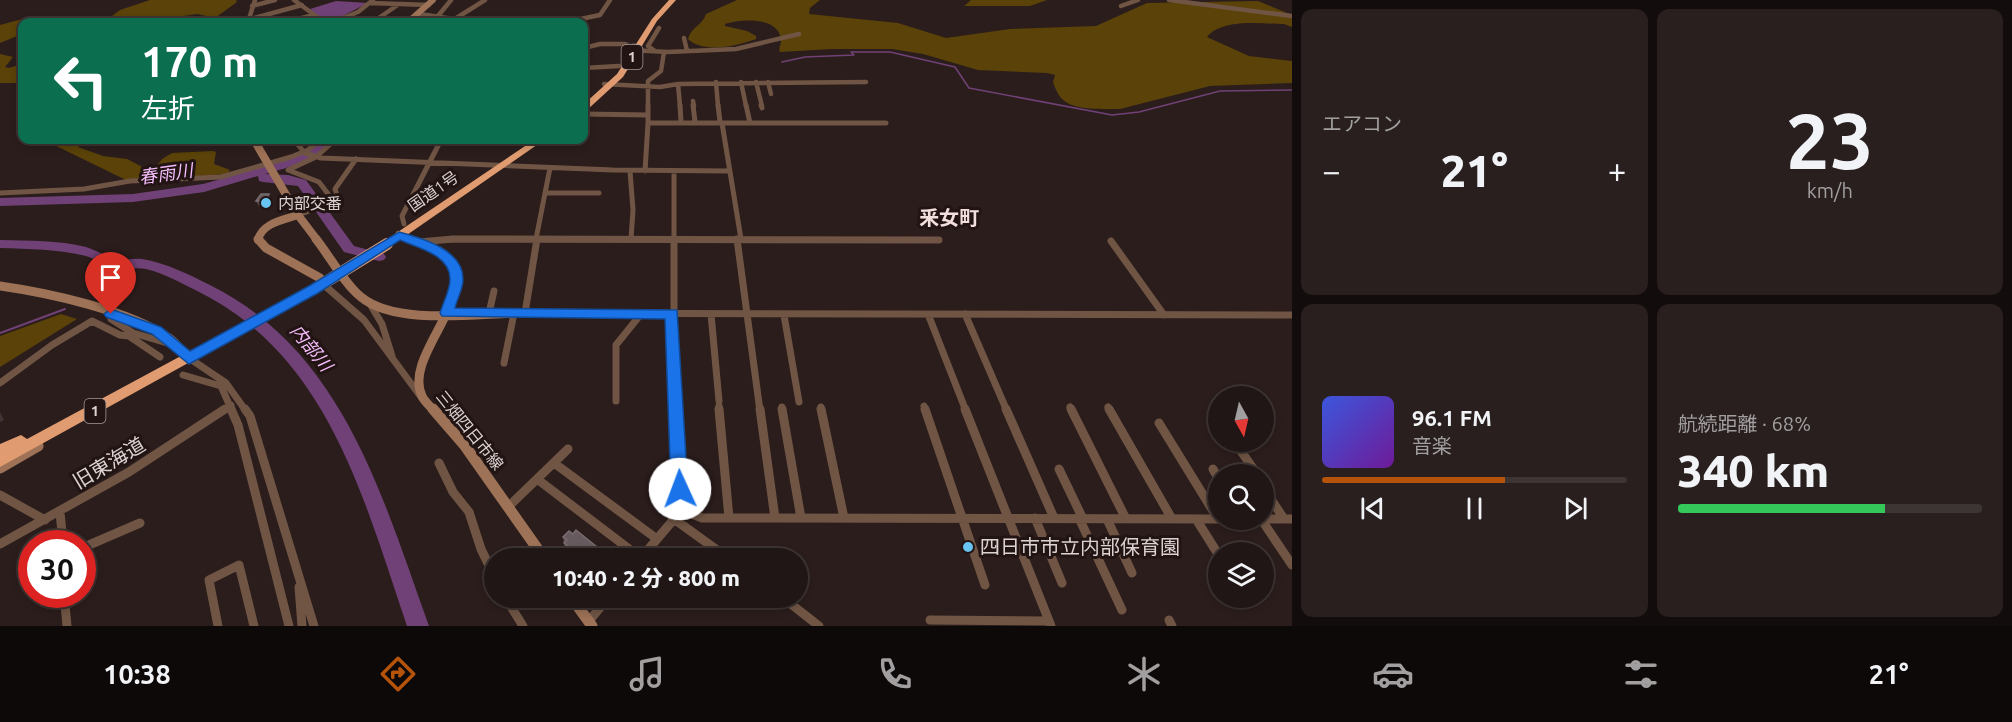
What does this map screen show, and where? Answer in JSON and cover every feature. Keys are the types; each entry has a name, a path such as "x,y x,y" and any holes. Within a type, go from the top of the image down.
{"highway":[{"name":"1","path":"588,98 608,84 619,66 636,47 648,19 666,0"},
{"name":"1","path":"588,104 608,84 657,15 672,0"},
{"name":"国道1号","path":"383,242 399,235 523,144"},
{"name":"国道1号","path":"0,452 320,282 383,242 404,224 532,144"},
{"name":"国道1号","path":"0,461 94,411 188,351"}],"main road":[{"path":"414,18 431,2"},
{"path":"257,144 284,188 360,297 370,304 386,310 514,313"},
{"path":"303,214 266,227 259,234 258,240 266,248 320,282"},
{"name":"三畑四日市線","path":"399,235 445,255 454,266 457,279 447,313 421,368 419,387 427,404 465,446 537,548"},
{"path":"0,286 50,293 111,314 156,330 188,351"},
{"path":"0,468 94,411"},
{"path":"579,608 590,624"}],"street":[{"path":"249,18 255,0"},
{"path":"252,6 275,0"},
{"path":"294,0 318,18"},
{"path":"438,16 451,0"},
{"path":"479,0 487,0"},
{"path":"420,14 456,18 487,0"},
{"path":"585,18 600,15 610,0"},
{"path":"1121,6 1138,0"},
{"path":"1168,0 1292,16"},
{"path":"343,18 358,12 371,1 399,4 431,2"},
{"path":"379,18 399,4"},
{"path":"258,18 302,5"},
{"path":"302,18 314,15"},
{"path":"636,47 659,28"},
{"path":"588,47 600,44 636,47 655,52 745,48 770,39 800,34"},
{"path":"684,39 687,51"},
{"path":"636,47 655,52"},
{"path":"645,171 648,123 647,87 649,80 661,71 664,52"},
{"path":"588,68 619,66"},
{"path":"608,84 647,87 716,82 866,82"},
{"path":"716,82 730,171 775,518"},
{"path":"741,82 750,123"},
{"path":"756,82 762,108"},
{"path":"768,82 771,94"},
{"path":"678,84 681,122"},
{"path":"693,101 695,122"},
{"path":"588,114 648,115"},
{"path":"648,123 886,123"},
{"path":"297,144 304,152 314,157 630,171 730,171"},
{"path":"0,193 84,189 130,181 212,178 270,165 304,152 315,144"},
{"path":"330,144 314,157 288,170 319,182 334,203"},
{"path":"404,224 402,216 439,144"},
{"path":"303,214 339,201 335,189 356,159"},
{"path":"525,313 550,168"},
{"path":"630,171 633,210 631,239"},
{"path":"674,171 673,314 682,510 679,523"},
{"path":"545,194 599,193"},
{"path":"413,242 453,239 939,240"},
{"path":"1111,241 1164,315"},
{"path":"320,282 364,320 427,404"},
{"path":"489,313 494,291"},
{"path":"370,304 382,324 394,362"},
{"path":"504,363 514,313 1292,315"},
{"path":"111,314 111,319 160,357"},
{"path":"615,401 616,345 641,314"},
{"path":"711,314 729,518"},
{"path":"928,314 1050,623 930,620"},
{"path":"965,314 1054,518"},
{"path":"784,315 799,402"},
{"path":"0,383 52,345 92,321 120,335 131,334 188,351 224,384 250,416 314,626"},
{"path":"183,375 224,384"},
{"path":"224,384 289,626"},
{"name":"旧東海道","path":"0,544 129,472 231,405"},
{"path":"782,406 801,518"},
{"path":"924,406 985,585"},
{"path":"821,407 844,518"},
{"path":"1070,407 1126,519"},
{"path":"1108,407 1172,519"},
{"path":"1159,423 1208,503"},
{"path":"508,507 568,449"},
{"path":"439,463 453,492 469,512 484,555"},
{"path":"554,463 657,539"},
{"path":"1059,469 1122,610"},
{"path":"537,478 641,558 657,539 692,514"},
{"path":"0,495 45,520"},
{"path":"1274,501 1288,519"},
{"path":"682,510 702,518 1208,519"},
{"path":"60,512 62,530"},
{"path":"1035,518 1062,583"},
{"path":"1107,519 1132,573"},
{"path":"1196,519 1210,542"},
{"path":"96,542 140,523"},
{"path":"679,523 714,548"},
{"path":"1268,530 1292,565"},
{"path":"218,626 209,580 239,566 254,626"},
{"path":"298,573 302,626"},
{"path":"65,608 67,626"},
{"path":"512,608 523,626"},
{"path":"590,624 601,608"},
{"path":"796,608 819,626"}],"shaded area":[{"path":"150,0 236,0 237,2 215,18 197,14 170,18 109,18 120,10"},
{"path":"737,0 820,0 810,8 809,14 898,23 946,38 1010,29 1096,26 1147,3 1258,1 1292,15 1292,27 1284,24 1243,23 1223,27 1207,37 1249,56 1292,61 1292,83 1210,86 1120,109 1090,109 1074,106 1062,99 1053,82 1055,75 1047,73 978,70 923,54 892,49 780,52 781,38 778,31 772,26 757,21 748,20 725,24 725,26 747,31 756,36 756,39 740,44 712,47 695,44 688,39 706,14"},
{"path":"971,0 1047,0 1030,6 964,6"},
{"path":"336,1 368,3 339,18 321,18 310,9"},
{"path":"18,20 18,36 0,43 0,25"},
{"path":"0,54 13,57 5,67 18,65 18,83 0,83"},
{"path":"52,144 81,144 78,147 103,156 127,159 152,172 162,159 172,153 213,151 216,152 214,164 230,170 227,174 128,181"},
{"path":"61,314 77,319 0,367 0,336"}],"building":[{"path":"261,194 269,194 264,201 256,201"},
{"path":"576,530 598,548 570,548 564,543 567,540 563,537 569,531 573,534"}],"waterway":[{"path":"782,62 805,57 854,55 851,52 890,52 955,67 969,88 1112,115 1139,112 1220,91 1292,90"},
{"name":"春雨川","path":"0,202 133,198 204,188 285,165 312,153 322,144"},
{"path":"263,178 288,179 302,183 349,249 379,257"},
{"name":"内部川","path":"0,244 72,249 95,254 116,264 140,263 158,268 182,277 233,303 276,337 310,377 338,422 361,471 418,626"},
{"path":"89,290 102,275 117,265"},
{"path":"0,333 65,309"}],"tunnel":[{"path":"625,44 643,46"}],"place":[{"name":"内部交番","path":"266,203"},
{"name":"四日市市立内部保育園","path":"968,547"}],"district":[{"name":"釆女町","path":"949,218"}],"route":[{"path":"111,314 156,330 170,339 182,354 189,358 314,290 399,235 445,255 451,261 456,270 457,279 447,313 672,314 680,489"}]}
